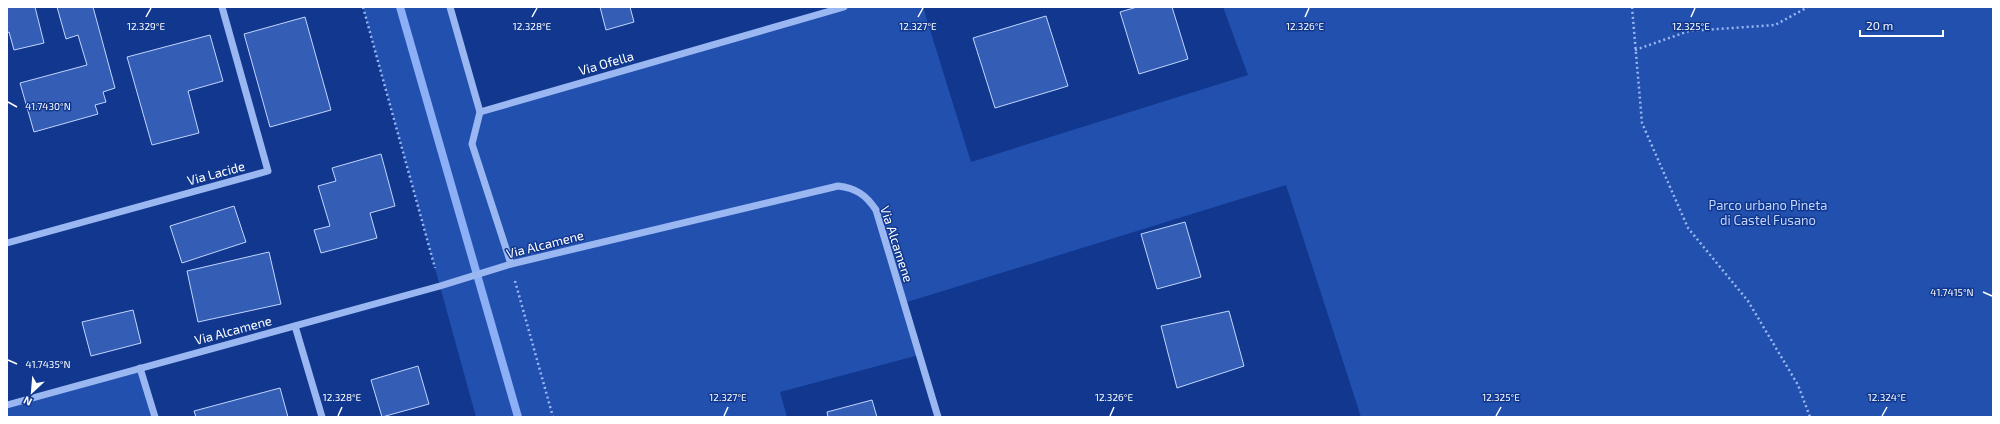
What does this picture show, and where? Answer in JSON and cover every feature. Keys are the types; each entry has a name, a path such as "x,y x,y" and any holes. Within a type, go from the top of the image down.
{"street":[{"name":"Via Lacide","path":"7,243 268,171 222,7"},
{"path":"450,7 480,112 472,144 510,264"},
{"name":"Via Ofella","path":"480,112 844,7"},
{"name":"Via Alcamene","path":"7,405 440,286 510,264 838,186 850,187 860,192 876,210 938,417"},
{"path":"295,326 322,417"},
{"path":"140,368 155,417"}],"path":[{"path":"363,7 440,286"},
{"path":"1632,7 1642,123 1688,228 1748,301 1798,385 1810,417"},
{"path":"1636,50 1689,31 1775,24 1808,7"},
{"path":"510,264 553,417"}],"green space":[{"name":"Parco urbano Pineta di Castel Fusano","path":"363,7 450,7 480,111 844,7 923,7 971,162 1248,75 1223,7 1993,7 1993,417 1361,417 1286,185 904,303 919,355 780,392 787,417 476,417"},
{"path":"140,368 155,417 7,417 7,405"}],"building":[{"path":"7,7 35,7 44,43 14,50 9,32 7,33"},
{"path":"57,7 93,7 115,88 103,92 106,102 95,105 98,114 34,132 20,83 87,65 78,35 66,39"},
{"path":"600,7 630,7 634,22 606,30"},
{"path":"1137,7 1172,7 1188,59 1139,74 1120,12"},
{"path":"1046,16 1068,86 995,108 973,38"},
{"path":"305,17 331,110 270,127 244,34"},
{"path":"210,35 223,81 188,91 199,133 152,145 127,57"},
{"path":"381,154 395,206 370,213 377,238 321,253 314,230 330,226 318,186 336,181 332,168"},
{"path":"234,206 246,242 182,263 170,226"},
{"path":"1185,222 1201,277 1157,289 1141,234"},
{"path":"269,252 281,304 198,322 187,271"},
{"path":"133,310 141,343 91,356 82,322"},
{"path":"1229,311 1244,366 1177,388 1161,326"},
{"path":"418,366 429,404 382,417 371,380"},
{"path":"280,388 288,417 196,417 194,411"},
{"path":"872,400 877,417 828,417 827,412"}],"waterway":[{"path":"400,7 518,417"}]}
